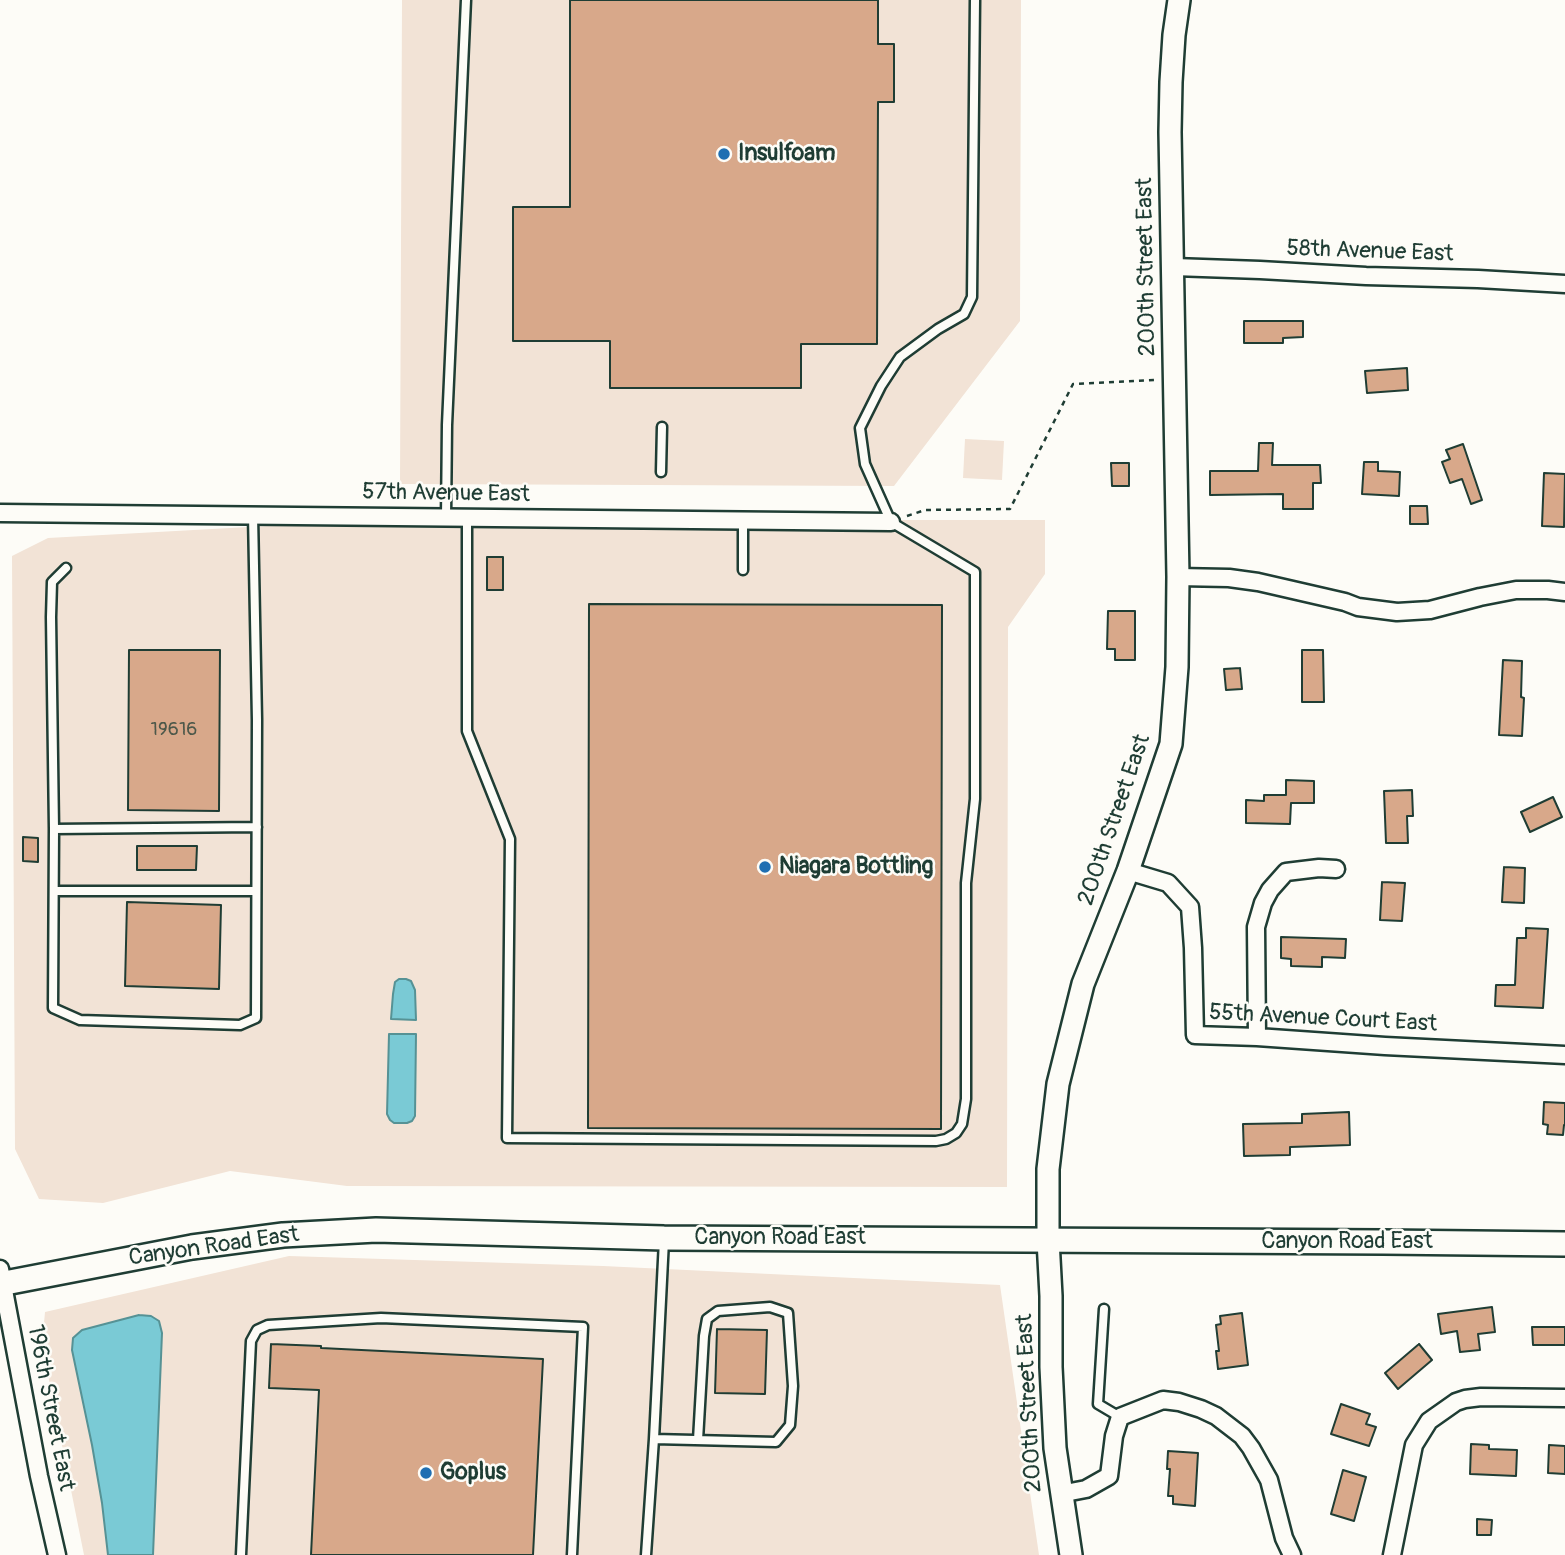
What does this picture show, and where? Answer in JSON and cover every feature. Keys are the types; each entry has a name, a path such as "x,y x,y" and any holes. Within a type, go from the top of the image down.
{"main road":[{"name":"Canyon Road East","path":"1,1279 192,1247 283,1235 376,1230 664,1237 1565,1244"}],"street":[{"name":"200th Street East","path":"1071,1555 1060,1494 1054,1434 1048,1169 1058,1084 1083,984 1128,871 1171,744 1177,667 1178,577 1170,132 1171,82 1178,4"},
{"name":"58th Avenue East","path":"1174,267 1565,284"},
{"name":"57th Avenue East","path":"0,513 891,522"},
{"path":"1178,577 1229,578 1258,582 1359,607 1396,612 1430,610 1516,590 1565,592"},
{"path":"1257,1037 1256,927 1263,903 1278,879 1286,872 1319,867 1336,869"},
{"name":"55th Avenue Court East","path":"1128,871 1168,883 1190,907 1195,1035 1565,1055"},
{"name":"196th Street East","path":"1,1279 57,1555"},
{"path":"1392,1555 1414,1445 1429,1421 1456,1402 1481,1396 1565,1398"},
{"path":"1060,1494 1086,1489 1109,1476 1114,1436 1120,1417 1163,1400 1179,1402 1216,1416 1242,1436 1251,1447 1269,1480 1284,1538 1292,1555"}],"lane":[{"path":"446,517 447,425 466,0"},
{"path":"467,517 467,731 510,839 507,1138 936,1141 956,1133 962,1124 966,1099 966,883 975,799 975,572 891,522 866,464 860,428 881,386 900,357 964,314 972,297 975,0"},
{"path":"661,472 662,427"},
{"path":"66,568 52,582 53,1008 80,1020 240,1025 256,1018 257,720 253,515"},
{"path":"743,520 743,570"},
{"path":"54,829 257,827"},
{"path":"54,891 256,891"},
{"path":"646,1555 664,1237"},
{"path":"654,1439 776,1442 790,1425 793,1386 788,1313 771,1307 718,1311 707,1319 698,1440"},
{"path":"1104,1309 1098,1404 1120,1417"},
{"path":"241,1555 251,1340 257,1331 268,1325 381,1318 583,1327 572,1555"}],"path":[{"path":"891,522 925,510 1010,509 1073,384 1175,379"}],"shaded area":[{"path":"402,0 1021,0 1020,321 894,486 400,484"},
{"path":"965,439 1004,441 1002,480 963,478"},
{"path":"376,520 1045,520 1045,574 1008,627 1007,1187 347,1186 230,1171 103,1203 39,1199 15,1149 12,556 48,538"},
{"path":"289,1256 603,1266 1000,1285 1039,1555 84,1555 42,1345 45,1312"}],"water":[{"path":"399,979 411,981 415,990 416,1020 391,1019 395,982"},
{"path":"389,1034 416,1034 415,1116 407,1123 394,1123 387,1114"},
{"path":"139,1315 151,1316 159,1321 162,1333 153,1555 108,1555 92,1445 72,1350 73,1338 82,1330"}],"building":[{"name":"Insulfoam","path":"570,0 878,0 878,44 894,44 894,102 878,102 877,344 801,344 801,388 610,388 610,341 513,341 513,207 570,207"},
{"path":"1244,321 1303,321 1303,337 1283,338 1283,343 1244,343"},
{"path":"1407,368 1408,390 1367,393 1365,371"},
{"path":"1259,443 1273,443 1272,465 1320,465 1321,483 1313,483 1313,509 1283,509 1283,494 1210,495 1210,471 1258,471"},
{"path":"1463,444 1482,500 1471,504 1462,479 1450,483 1442,462 1450,459 1446,450"},
{"path":"1364,462 1378,462 1378,471 1400,472 1399,496 1362,494"},
{"path":"1111,463 1129,463 1129,486 1112,486"},
{"path":"1544,473 1565,474 1564,527 1542,526"},
{"path":"1410,506 1427,506 1428,524 1410,524"},
{"path":"487,557 503,557 503,590 487,590"},
{"name":"Niagara Bottling","path":"589,604 942,605 941,1129 588,1128"},
{"path":"1108,611 1135,611 1135,660 1115,660 1115,649 1107,649"},
{"path":"129,650 220,650 219,811 128,810"},
{"path":"1302,650 1323,650 1324,702 1302,702"},
{"path":"1503,660 1522,661 1522,736 1499,735"},
{"path":"1240,668 1242,689 1226,690 1224,669"},
{"path":"1286,780 1314,781 1314,803 1291,803 1290,824 1246,823 1246,800 1264,801 1264,795 1286,795"},
{"path":"1412,790 1413,816 1407,816 1408,843 1386,843 1384,791"},
{"path":"1553,797 1562,817 1530,832 1521,812"},
{"path":"23,837 38,838 38,862 23,861"},
{"path":"137,846 197,846 196,870 137,870"},
{"path":"1504,867 1525,868 1524,903 1502,902"},
{"path":"1382,882 1405,883 1402,921 1380,920"},
{"path":"127,902 221,905 219,989 125,986"},
{"path":"1526,928 1548,929 1543,1008 1495,1006 1496,985 1515,985 1517,938 1526,938"},
{"path":"1281,937 1346,939 1345,958 1322,957 1322,967 1291,966 1291,959 1281,958"},
{"path":"1544,1102 1565,1103 1563,1135 1547,1134 1548,1125 1543,1124"},
{"path":"1349,1112 1350,1145 1290,1147 1290,1155 1244,1156 1243,1124 1302,1123 1302,1114"},
{"path":"1492,1307 1495,1332 1478,1334 1480,1350 1460,1352 1457,1331 1441,1334 1438,1314"},
{"path":"1242,1313 1248,1365 1218,1369 1216,1325 1221,1324 1220,1316"},
{"path":"1532,1327 1565,1327 1565,1345 1533,1345"},
{"path":"717,1329 767,1330 765,1394 715,1393"},
{"name":"Goplus","path":"271,1344 543,1359 533,1555 311,1555 319,1390 269,1388"},
{"path":"1419,1344 1432,1360 1398,1389 1385,1373"},
{"path":"1341,1404 1370,1414 1366,1424 1376,1427 1369,1446 1331,1434"},
{"path":"1471,1444 1489,1445 1489,1449 1517,1450 1516,1476 1470,1474"},
{"path":"1549,1445 1565,1446 1565,1474 1548,1473"},
{"path":"1168,1451 1198,1453 1195,1506 1173,1504 1173,1496 1168,1496"},
{"path":"1343,1470 1366,1477 1354,1521 1331,1514"},
{"path":"1477,1519 1492,1520 1491,1535 1477,1535"}],"place":[{"name":"Insulfoam","path":"724,154"},
{"name":"Niagara Bottling","path":"765,867"},
{"name":"Goplus","path":"426,1473"}]}
